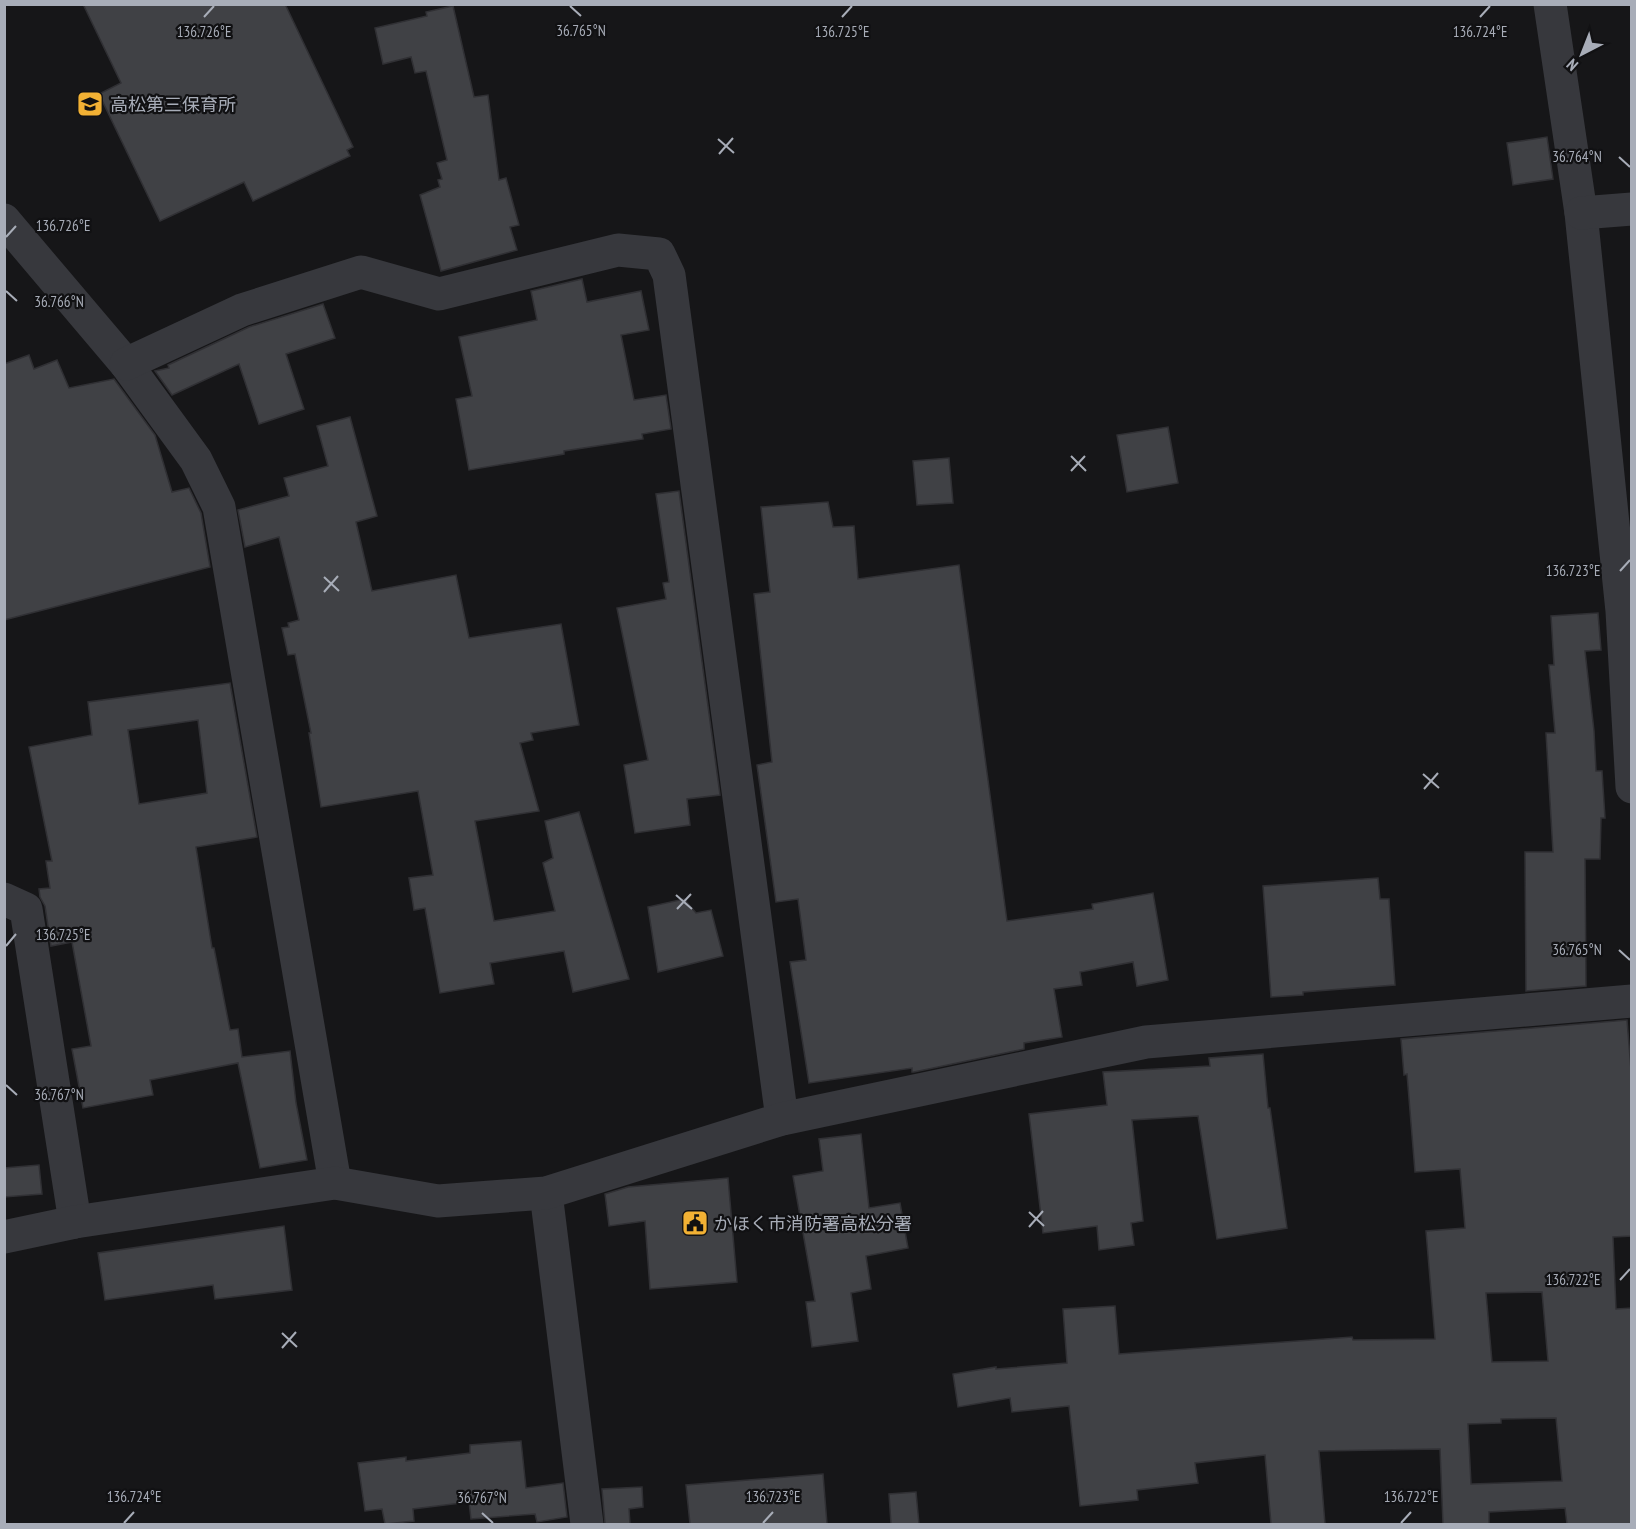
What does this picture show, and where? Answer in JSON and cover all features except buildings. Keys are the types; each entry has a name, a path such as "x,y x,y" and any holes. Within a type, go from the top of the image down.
{"street":[{"path":"1550,4 1581,213 1622,611 1632,786"},
{"path":"1581,213 1632,209"},
{"path":"4,219 126,364 196,460 219,507 336,1183"},
{"path":"126,364 242,310 361,272 439,294 618,250 659,254 669,275 782,1119"},
{"path":"4,899 26,909 75,1222"},
{"path":"4,1237 75,1222 336,1183 438,1201 546,1193 782,1119 1146,1042 1632,1001"},
{"path":"546,1193 587,1524"}],"place":[{"name":"高松第三保育所","path":"90,104"},
{"name":"かほく市消防署高松分署","path":"695,1223"}]}
